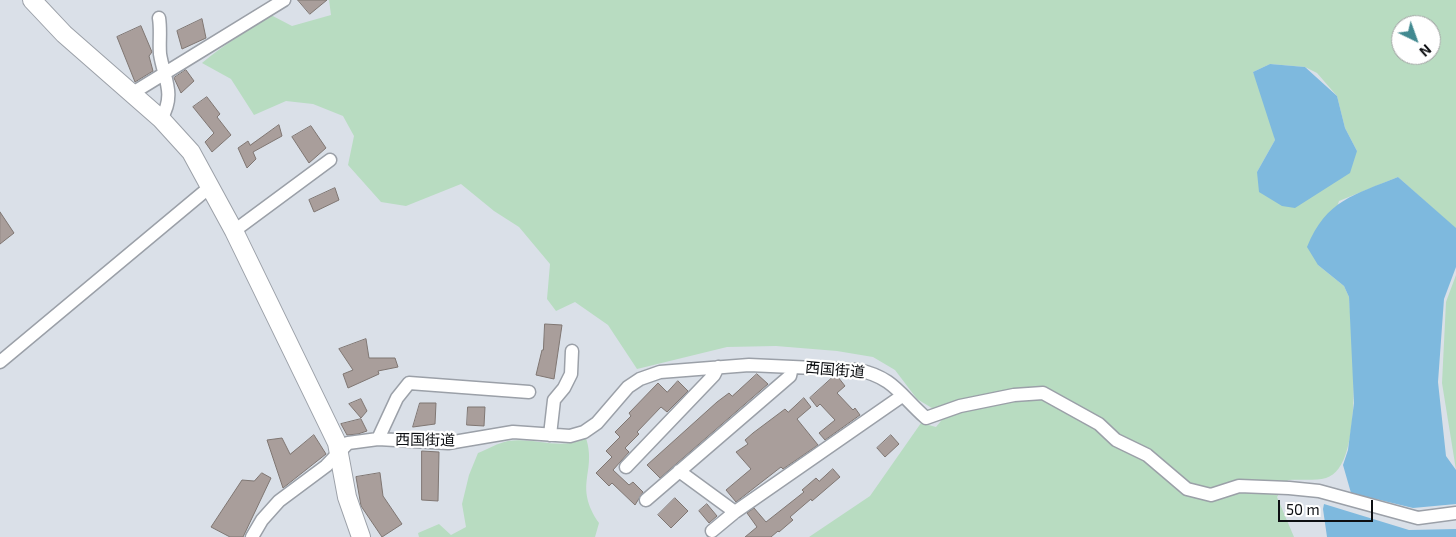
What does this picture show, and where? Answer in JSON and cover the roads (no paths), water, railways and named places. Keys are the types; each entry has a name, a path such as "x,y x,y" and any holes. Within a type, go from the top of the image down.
{"street":[{"path":"32,0 64,34 161,119 191,152 234,231 337,443 347,497 361,537"},
{"path":"131,94 284,0"},
{"path":"159,18 162,32 160,52 166,73 169,106 161,119"},
{"path":"234,231 330,160"},
{"path":"0,362 211,186"},
{"path":"550,436 554,400 564,388 571,374 572,351"},
{"name":"西国街道","path":"252,537 262,520 279,501 326,466 348,443 378,439 448,443 513,432 570,436 584,432 597,422 628,388 640,379 660,372 749,365 858,370 875,373 891,382 902,396 926,418 960,406 1014,395 1044,393 1099,424 1116,440 1147,455 1187,489 1211,495 1239,486 1289,488 1319,491 1418,518 1456,513"},
{"path":"646,500 790,376 792,366"},
{"path":"626,467 714,375 718,368"},
{"path":"378,439 397,398 409,383 529,392"},
{"path":"712,531 735,512 902,396"},
{"path":"679,471 735,512"}],"water":[{"path":"1270,64 1305,67 1337,96 1345,128 1357,151 1350,173 1295,208 1282,206 1259,192 1257,172 1275,140 1253,72"},
{"path":"1398,177 1456,228 1456,267 1444,299 1438,382 1446,456 1456,470 1456,504 1413,508 1351,493 1343,465 1348,450 1354,403 1349,297 1344,286 1318,265 1307,247 1323,219 1343,201"},
{"path":"1324,504 1409,530 1456,529 1456,537 1327,537"}]}
